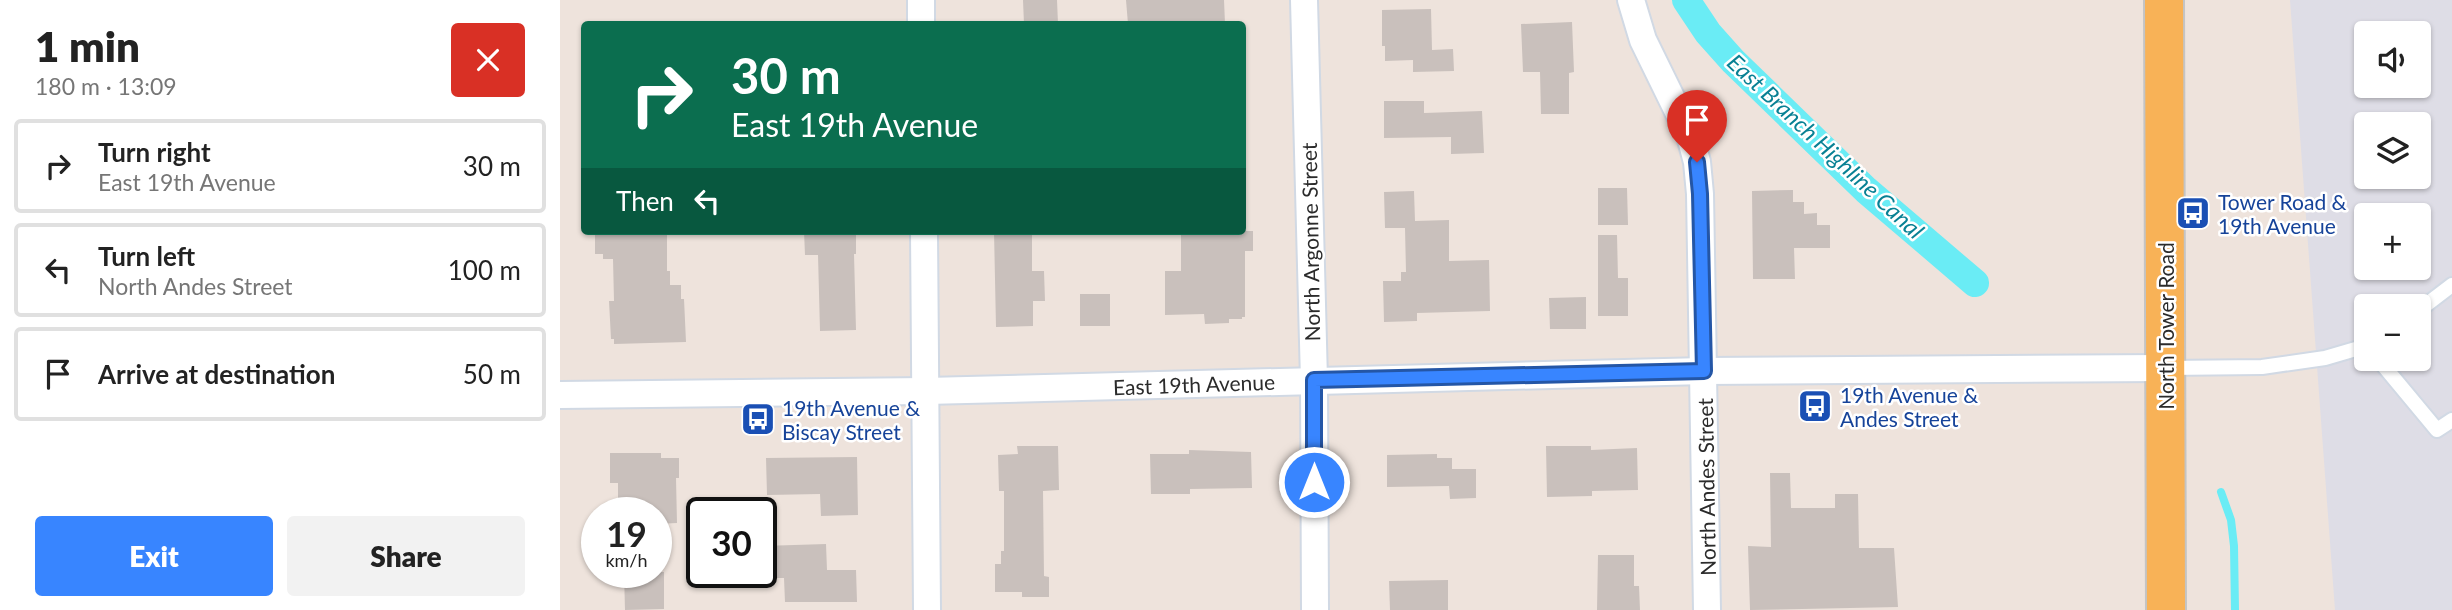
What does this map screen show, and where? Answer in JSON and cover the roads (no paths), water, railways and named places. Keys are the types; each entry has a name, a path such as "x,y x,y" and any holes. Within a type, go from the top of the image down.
{"main road":[{"name":"North Tower Road","path":"2164,0 2166,610"}],"street":[{"path":"921,0 921,21"},
{"name":"North Argonne Street","path":"1304,0 1314,380 1315,610"},
{"name":"North Andes Street","path":"1631,0 1643,40 1690,136 1697,162 1704,371 1707,610"},
{"path":"924,235 928,610"},
{"name":"East 19th Avenue","path":"560,395 926,391 1704,371 2164,368"}],"lane":[{"path":"2431,301 2452,285"},
{"path":"2164,368 2262,367 2325,358 2354,350"},
{"path":"2388,371 2437,430 2452,420"}],"waterway":[{"name":"East Branch Highline Canal","path":"1686,0 1708,33 1733,61 1866,190 1975,283"},
{"path":"2221,492 2231,520 2235,610"}],"place":[{"name":"Tower Road & 19th Avenue","path":"2193,213"},
{"name":"19th Avenue & Andes Street","path":"1815,406"},
{"name":"19th Avenue & Biscay Street","path":"758,419"}]}
